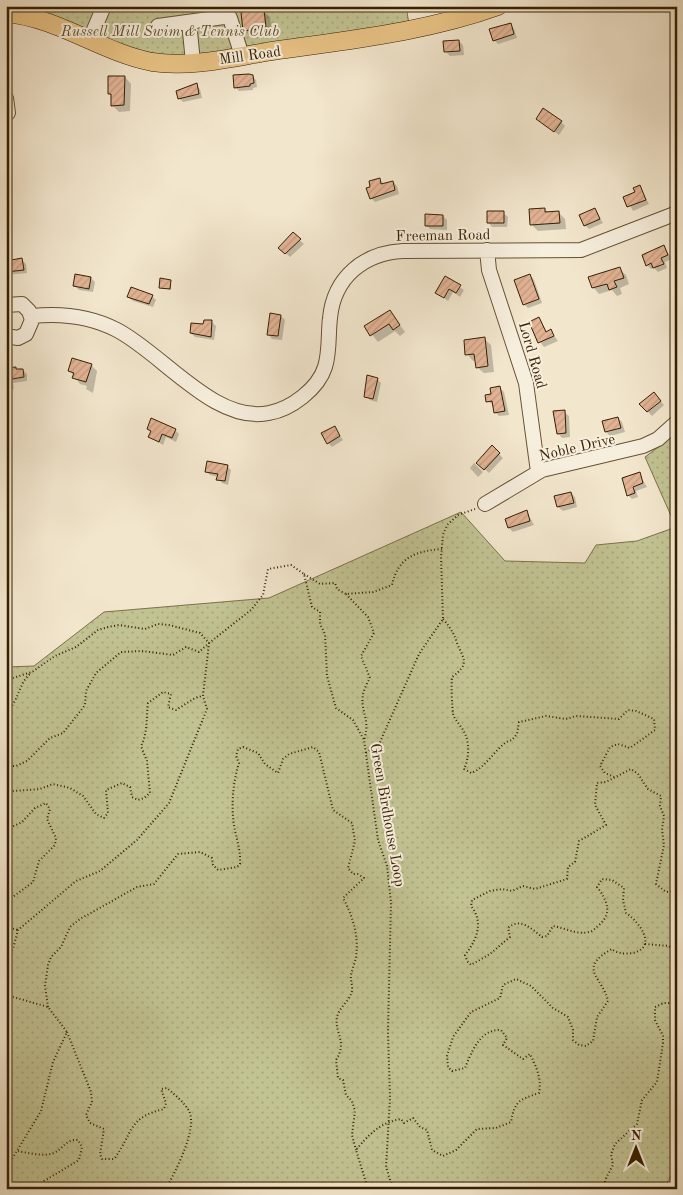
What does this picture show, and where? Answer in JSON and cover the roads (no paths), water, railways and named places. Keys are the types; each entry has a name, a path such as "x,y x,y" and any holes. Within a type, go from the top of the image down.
{"main road":[{"name":"Mill Road","path":"6,12 42,19 124,54 172,64 242,56 430,26 498,6"}],"street":[{"path":"90,40 104,6"},
{"path":"158,26 224,16 230,18 242,56"},
{"path":"189,22 193,62"},
{"path":"6,98 8,113"},
{"name":"Freeman Road","path":"32,316 72,316 105,325 131,339 226,409 248,414 271,413 289,406 309,391 320,378 326,360 334,299 340,285 354,268 372,257 394,251 581,250 677,213"},
{"name":"Lord Road","path":"488,250 488,268 526,384 538,472"},
{"path":"6,305 22,304 32,316 32,324 26,334 14,338 6,336"},
{"name":"Noble Drive","path":"485,504 538,472 643,446 658,438 677,422"}],"park label":[{"name":"Russell Mill Swim & Tennis Club","path":"170,31"}]}
